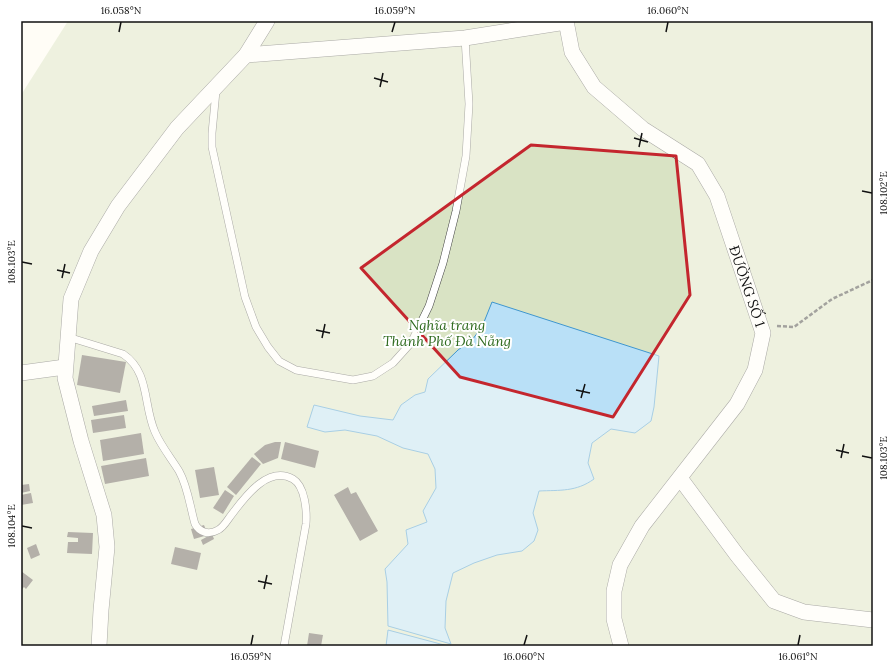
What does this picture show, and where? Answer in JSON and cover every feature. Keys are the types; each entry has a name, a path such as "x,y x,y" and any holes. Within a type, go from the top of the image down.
{"street":[{"path":"99,646 107,547 104,515 81,441 65,378 71,299 91,251 118,206 172,134 246,55 267,21"},
{"path":"246,55 464,38 566,22"},
{"name":"ĐƯỜNG SỐ 1","path":"566,22 572,52 594,87 643,129 698,164 718,196 763,333 755,370 737,404 642,526 620,564 614,591 614,619 621,646"},
{"path":"21,373 65,367"},
{"path":"680,478 736,555 774,601 804,612 873,620"}],"lane":[{"path":"216,86 212,133 213,154 245,297 256,327 268,347 279,361 296,370 353,380 373,376 393,363 411,343 429,306 443,263 456,211 466,156 469,104 464,38"},
{"path":"68,337 123,354 136,364 142,378 154,431 184,481 195,524 198,529 207,533 212,533 222,527 249,494 265,480 280,475 288,476 299,486 306,504 306,524 284,646"}],"path":[{"path":"760,325 794,327 832,299 873,280"}],"highlighted area":[{"path":"531,145 676,156 690,295 613,417 460,377 361,268"}],"green space":[{"name":"Nghĩa trang Thành Phố Đà Nẵng","path":"68,21 873,21 873,646 21,646 21,95"}],"water":[{"path":"492,302 659,356 654,407 651,421 635,433 611,429 592,443 588,463 594,479 574,488 539,491 533,513 538,530 534,541 522,551 497,555 474,563 453,573 446,601 445,628 451,644 388,626 387,582 385,569 408,544 406,530 427,522 423,511 436,488 435,469 428,454 403,448 377,436 345,430 325,432 307,427 314,405 360,416 393,420 401,405 415,395 425,392 428,379 458,350 472,340 482,327"},
{"path":"388,630 448,646 386,646"}],"building":[{"path":"82,355 126,362 120,393 77,385"},
{"path":"126,400 128,411 94,416 92,406"},
{"path":"124,415 126,428 93,433 91,420"},
{"path":"141,433 144,454 103,461 100,440"},
{"path":"281,442 278,458 263,464 254,454 265,445"},
{"path":"285,442 319,451 315,468 281,459"},
{"path":"252,457 261,464 236,495 227,487"},
{"path":"146,458 149,476 105,484 101,466"},
{"path":"214,467 219,495 200,498 195,470"},
{"path":"29,484 30,491 21,493 21,485"},
{"path":"348,487 351,494 356,492 378,531 360,541 334,495"},
{"path":"225,490 234,496 223,514 213,508"},
{"path":"31,493 33,503 21,505 21,495"},
{"path":"204,525 208,535 194,539 191,529"},
{"path":"68,532 93,533 92,554 67,553 68,542 78,542 78,538 67,537"},
{"path":"212,534 214,539 203,545 201,540"},
{"path":"36,544 40,555 31,559 27,548"},
{"path":"175,547 201,553 197,570 171,564"},
{"path":"21,571 33,580 26,589 24,587 21,590"},
{"path":"309,633 323,635 321,646 307,646"}]}
